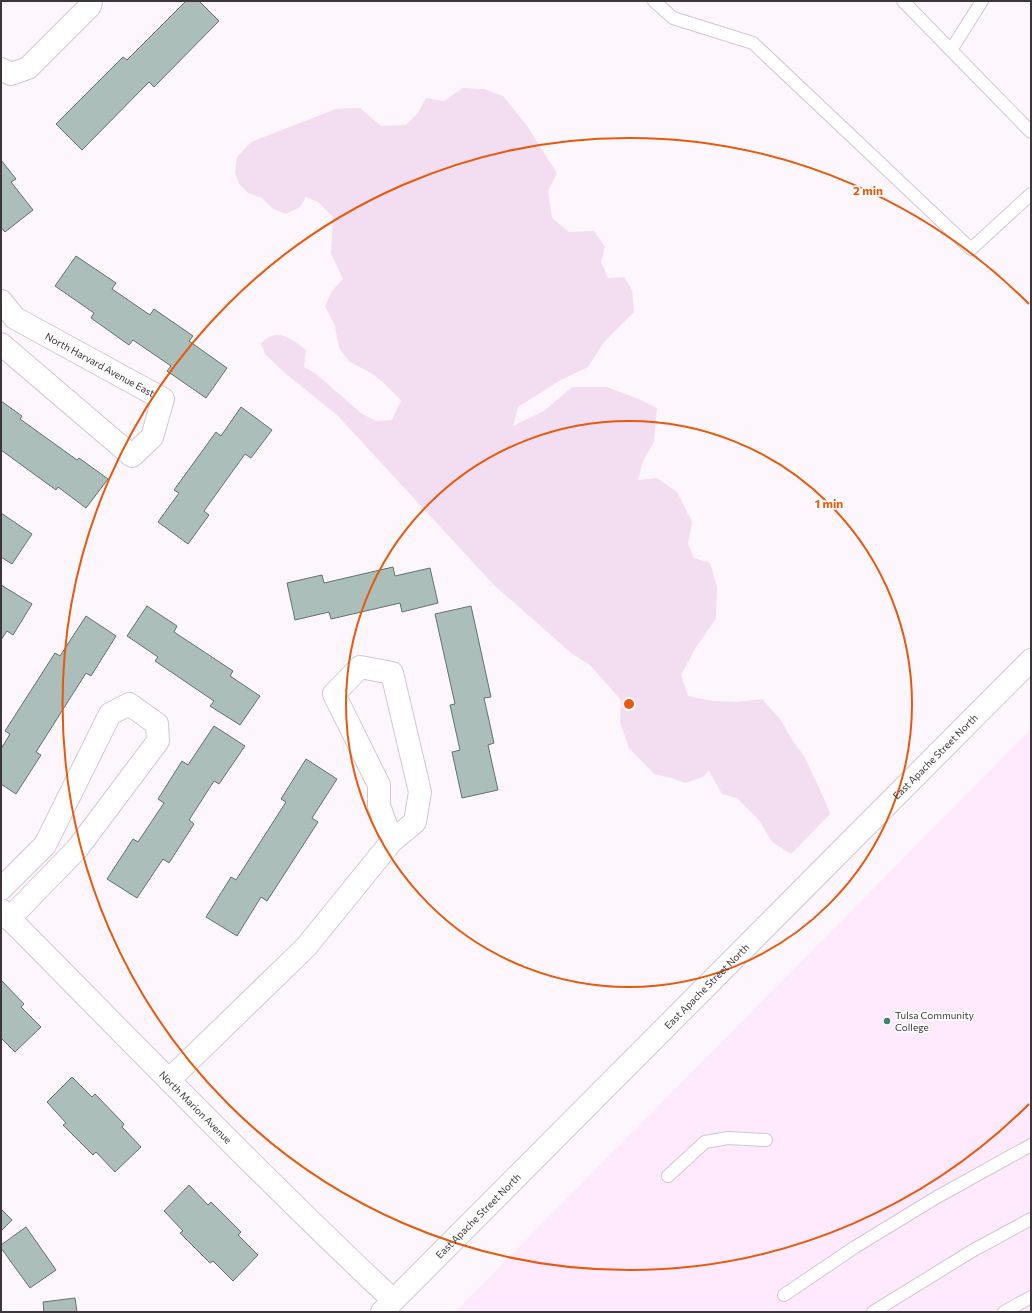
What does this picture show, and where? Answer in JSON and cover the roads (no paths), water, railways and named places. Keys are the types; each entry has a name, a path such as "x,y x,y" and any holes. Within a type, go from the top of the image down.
{"street":[{"path":"1,69 11,74 28,68 90,6 91,1"},
{"name":"North Harvard Avenue East","path":"1,301 15,318 163,399 152,437 132,456 1,344"},
{"name":"East Apache Street North","path":"387,1306 1031,660"},
{"path":"169,1080 306,947 392,841 415,822 420,792 392,673 360,667 334,694 379,785 379,806 392,841"},
{"path":"1,889 45,844 110,714 129,704 157,724 158,741 77,849 5,915"},
{"name":"North Marion Avenue","path":"5,915 348,1258 387,1306"}],"lane":[{"path":"654,1 673,18 753,43 971,249 1031,194"},
{"path":"903,1 1031,132"},
{"path":"951,50 982,1"},
{"path":"668,1176 705,1142 728,1138 766,1140"},
{"path":"784,1295 855,1247 937,1196 1031,1145"},
{"path":"873,1312 972,1251 1031,1219"},
{"path":"1004,1312 1031,1297"}],"place":[{"name":"Tulsa Community College","path":"887,1021"}]}
